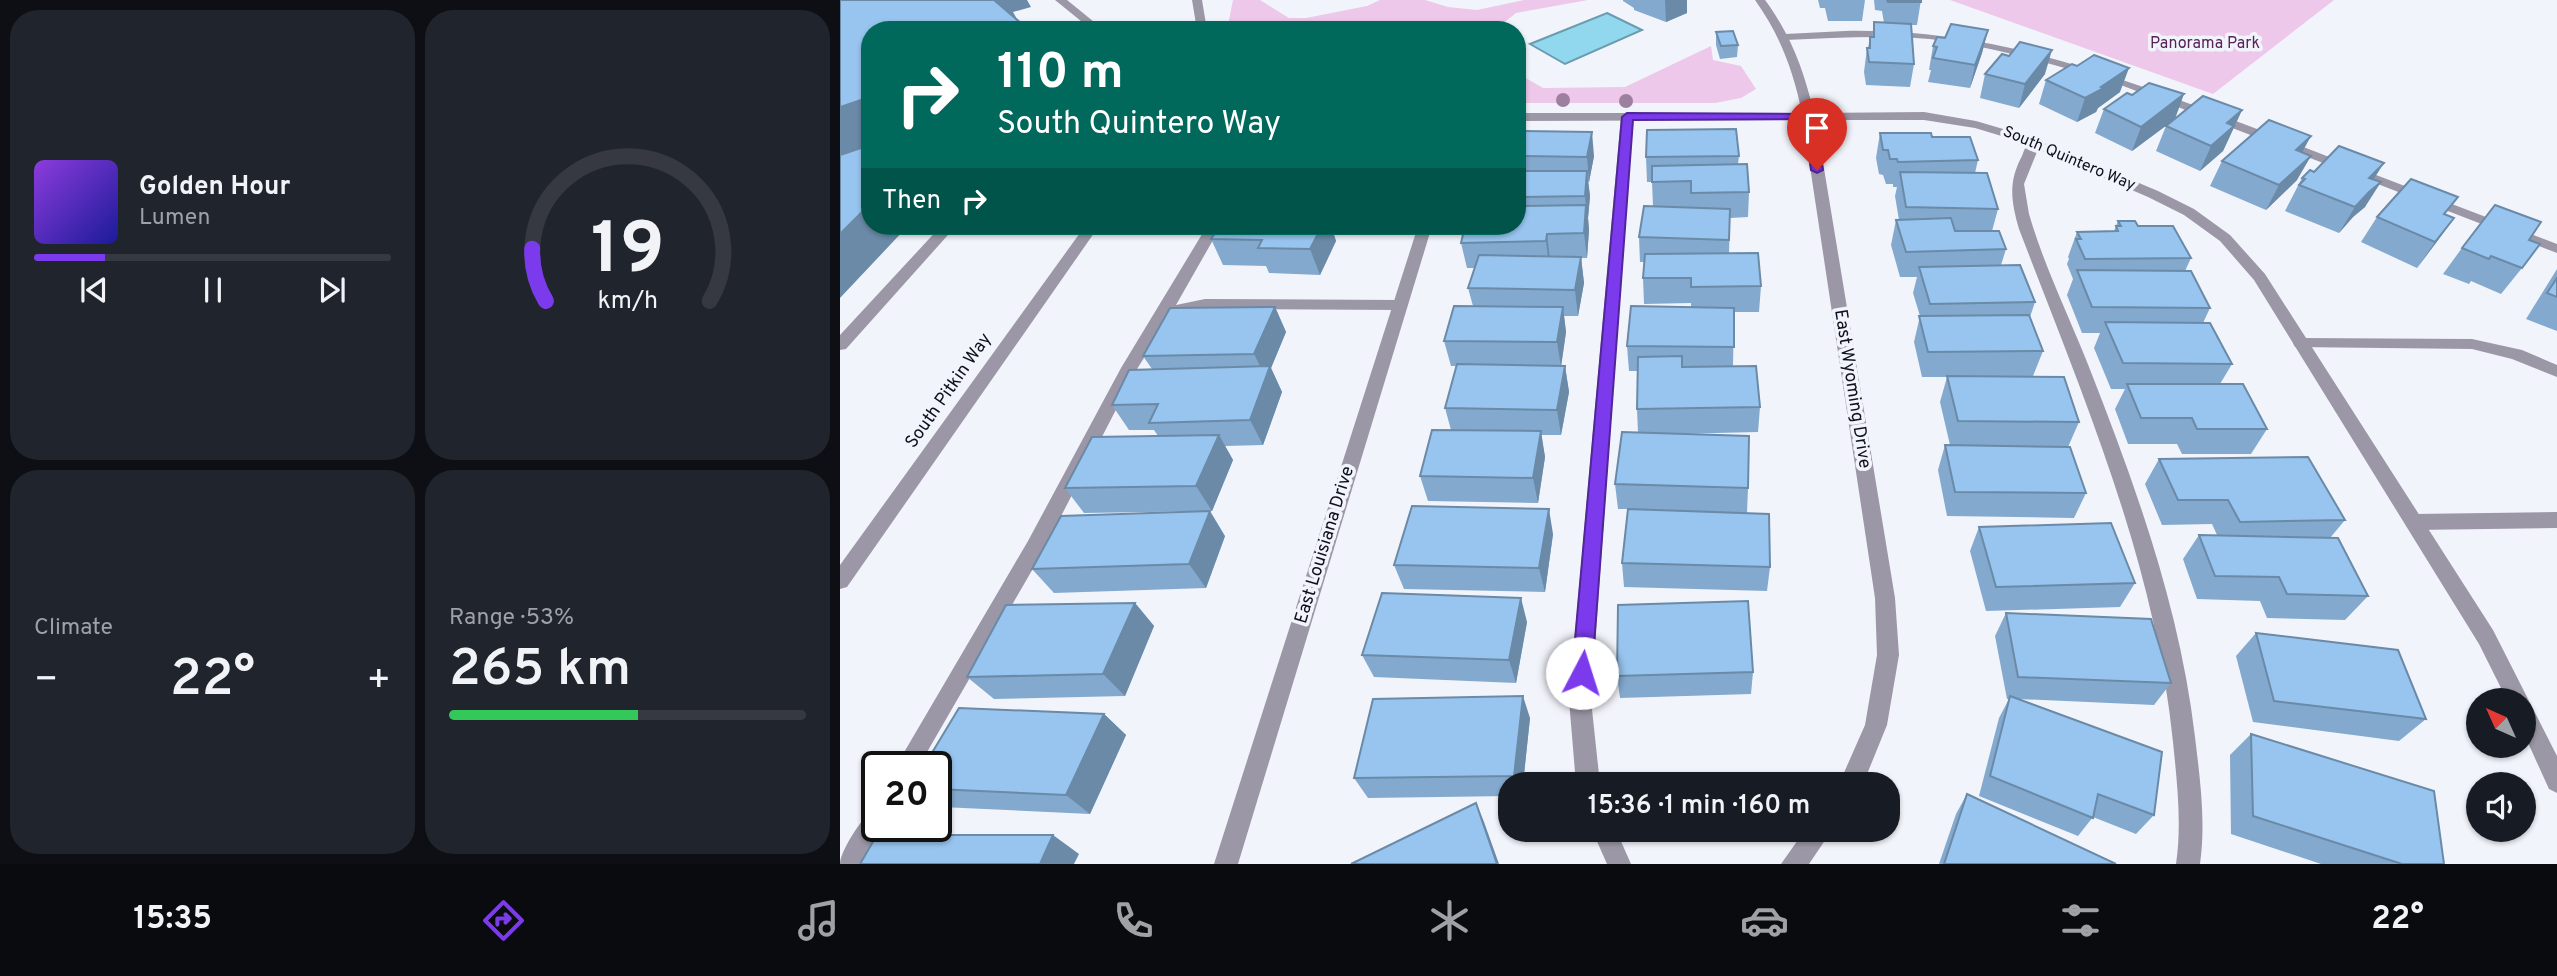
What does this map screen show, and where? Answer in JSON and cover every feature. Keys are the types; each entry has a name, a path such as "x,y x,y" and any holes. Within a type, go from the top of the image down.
{"street":[{"path":"1060,0 1087,21"},
{"path":"1197,0 1200,21"},
{"name":"East Wyoming Drive","path":"1760,0 1782,28 1799,74 1809,116 1885,598 1888,655 1876,725 1856,772"},
{"path":"1785,37 1868,35 1943,38 2047,59 2118,80 2557,249"},
{"name":"South Quintero Way","path":"1526,117 1924,116 1960,120 2035,142 2176,204 2211,226 2240,252 2260,277 2486,637 2512,688"},
{"path":"1587,772 1580,701 1627,117"},
{"path":"2035,142 2021,170 2015,191 2025,229 2132,503 2164,621 2185,738 2192,844 2188,864"},
{"path":"840,345 941,235"},
{"name":"South Pitkin Way","path":"840,581 1086,235"},
{"path":"916,751 1035,547 1129,368 1208,235"},
{"name":"East Louisiana Drive","path":"1226,864 1422,235"},
{"path":"1161,318 1179,309 1205,304 1400,305"},
{"path":"2301,343 2472,344 2516,354 2557,371"},
{"path":"2414,522 2557,520"},
{"path":"2536,736 2557,781"},
{"path":"850,864 863,842"},
{"path":"1609,842 1619,864"},
{"path":"1793,864 1810,842"}],"green space":[{"path":"1233,0 1260,0 1289,18 1306,18 1367,6 1380,0 1425,0 1448,7 1477,10 1524,0 1588,0 1516,13 1506,21 1229,21"},
{"name":"Panorama Park","path":"1950,0 2334,0 2213,94"},
{"path":"1711,46 1713,60 1741,66 1756,89 1741,98 1715,103 1526,103 1526,78 1543,88 1625,87"}],"water":[{"path":"1607,13 1642,30 1565,64 1530,44"}],"building":[{"path":"840,0 994,0 1018,21 861,21 861,100 840,107"},
{"path":"1887,0 1921,0 1921,2 1888,2"},
{"path":"1874,22 1911,24 1914,64 1869,62 1867,48 1870,48 1870,37 1874,37"},
{"path":"1951,24 1988,30 1975,65 1933,58 1937,47 1933,46 1937,37 1945,38"},
{"path":"1733,31 1738,45 1721,46 1716,32"},
{"path":"2020,42 2052,50 2025,84 1985,74 2002,54 2009,56"},
{"path":"2094,55 2129,68 2101,87 2104,88 2085,98 2046,80 2072,64 2077,66"},
{"path":"2149,83 2184,94 2141,127 2104,109 2127,93 2132,95"},
{"path":"2203,96 2242,110 2227,123 2234,126 2211,146 2166,126"},
{"path":"2269,120 2311,136 2296,150 2311,156 2279,185 2222,161"},
{"path":"1736,129 1739,156 1646,157 1647,130"},
{"path":"1526,131 1592,132 1587,157 1526,156"},
{"path":"1880,133 1931,133 1932,137 1970,137 1978,160 1898,162 1897,159 1890,159 1888,150 1883,150"},
{"path":"2339,146 2384,163 2369,178 2381,182 2355,207 2299,185 2310,170 2314,172"},
{"path":"861,148 861,213 840,234 840,155"},
{"path":"1747,164 1749,192 1691,193 1691,181 1652,182 1652,166"},
{"path":"1526,171 1587,171 1585,196 1526,197"},
{"path":"1900,172 1987,173 1998,209 1906,207"},
{"path":"2411,179 2458,197 2444,214 2454,218 2435,242 2377,217"},
{"path":"1586,205 1584,233 1547,234 1546,241 1461,243 1463,235 1526,235 1526,206"},
{"path":"2495,205 2541,222 2529,240 2540,244 2522,268 2462,248"},
{"path":"1644,206 1730,209 1729,240 1639,237"},
{"path":"1951,218 1955,231 1999,231 2006,249 1906,252 1896,220"},
{"path":"2118,221 2135,221 2138,226 2173,226 2191,258 2085,259 2076,239 2081,239 2077,232 2118,231 2116,226 2121,226"},
{"path":"1214,235 1317,235 1310,249 1258,248 1262,240 1211,239"},
{"path":"1758,253 1761,286 1691,287 1691,278 1643,278 1645,254"},
{"path":"1479,255 1581,257 1575,290 1468,288"},
{"path":"2020,265 2035,302 1930,304 1919,267"},
{"path":"2077,270 2191,271 2210,308 2092,307"},
{"path":"2557,278 2557,297 2547,293"},
{"path":"1454,306 1563,307 1557,342 1444,341"},
{"path":"1631,306 1734,308 1734,347 1627,346"},
{"path":"1275,307 1254,354 1143,356 1170,308"},
{"path":"2029,315 2043,351 1928,352 1919,316"},
{"path":"2105,322 2210,323 2232,364 2123,363"},
{"path":"1682,356 1682,367 1756,366 1760,407 1637,409 1638,357"},
{"path":"1457,364 1565,366 1557,410 1445,408"},
{"path":"1270,366 1250,420 1149,423 1158,404 1112,405 1129,370"},
{"path":"1947,376 2064,377 2079,422 1958,421"},
{"path":"2127,384 2243,384 2267,429 2197,429 2192,418 2141,418"},
{"path":"1432,430 1541,431 1533,478 1420,476"},
{"path":"1622,432 1749,436 1748,488 1615,484"},
{"path":"1219,435 1196,486 1065,488 1092,437"},
{"path":"1945,445 2070,447 2086,493 1955,492"},
{"path":"2308,457 2345,520 2240,522 2228,500 2178,500 2159,459"},
{"path":"1412,506 1549,509 1539,568 1394,565"},
{"path":"1628,509 1769,514 1770,567 1622,563"},
{"path":"1210,511 1189,564 1032,569 1061,516"},
{"path":"2111,523 2135,583 1996,587 1979,527"},
{"path":"2199,535 2338,538 2368,596 2287,594 2279,577 2215,576"},
{"path":"1382,593 1521,598 1509,660 1362,655"},
{"path":"1748,601 1753,672 1617,676 1618,605"},
{"path":"1135,603 1103,674 967,677 1006,605"},
{"path":"2006,613 2151,619 2171,683 2018,677"},
{"path":"2256,633 2398,650 2426,719 2274,701"},
{"path":"1523,696 1514,772 1498,772 1498,776 1354,778 1373,699"},
{"path":"2010,696 2162,752 2154,815 2098,794 2093,818 1990,776"},
{"path":"959,708 1104,714 1066,795 952,790 952,751 933,751"},
{"path":"2251,734 2434,791 2444,864 2402,864 2253,816"},
{"path":"1967,794 2116,864 1944,864"},
{"path":"1476,803 1497,864 1351,864"},
{"path":"952,835 1053,835 1040,864 860,864 873,842 952,842"}],"route":[{"path":"1582,673 1627,117 1809,116 1817,170"}]}
